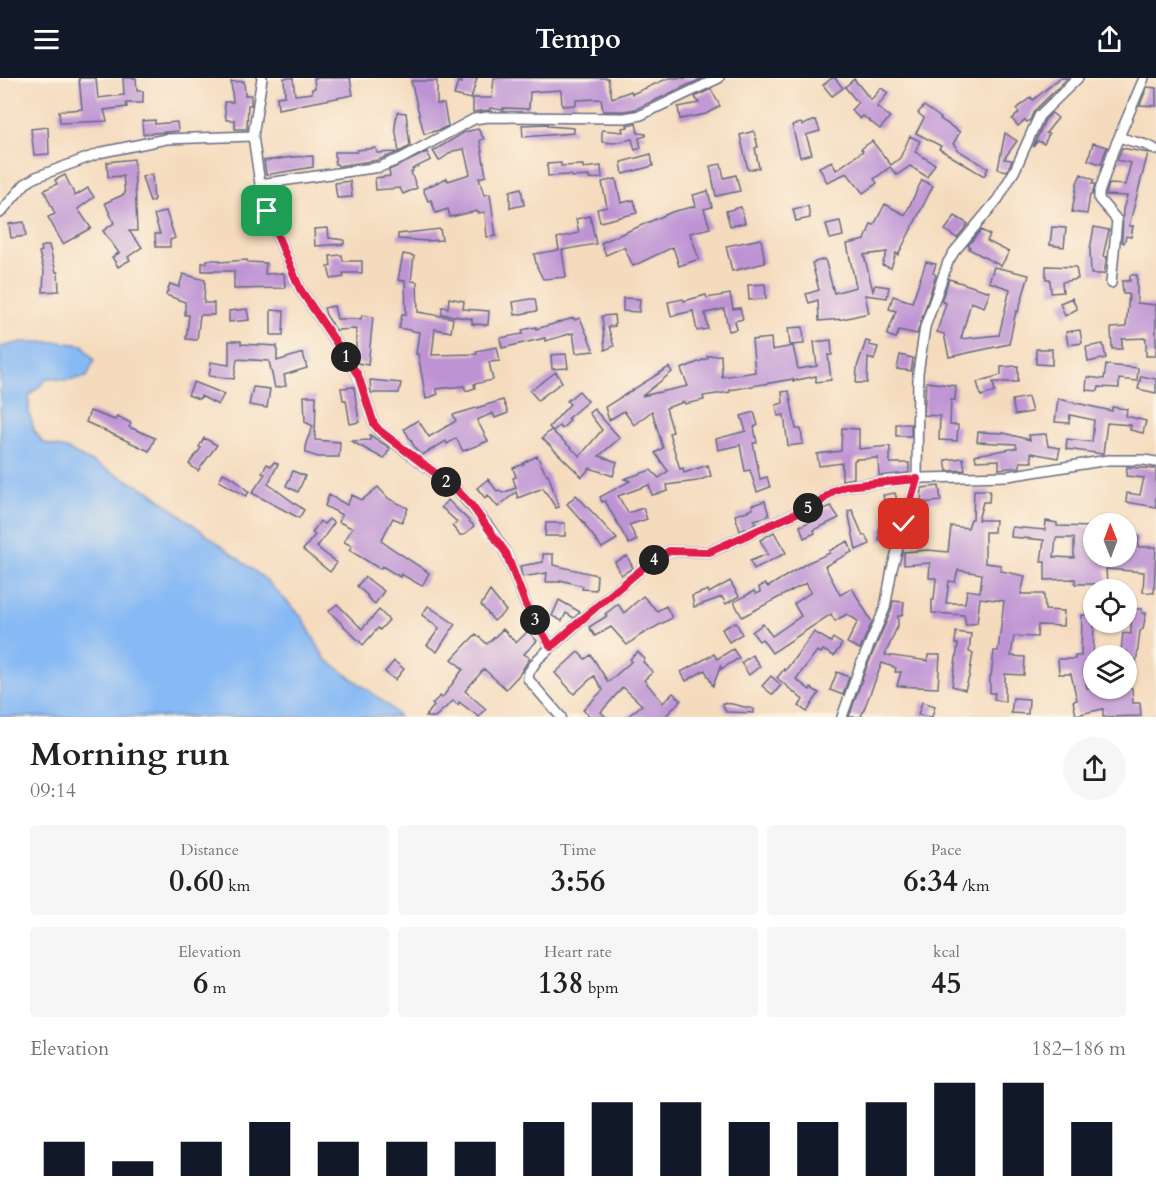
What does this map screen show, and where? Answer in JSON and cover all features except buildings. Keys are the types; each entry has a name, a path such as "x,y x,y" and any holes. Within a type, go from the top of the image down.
{"street":[{"path":"262,78 253,136 260,184 267,211 300,289 358,375 374,424 456,489 483,520 506,553 526,605 551,647"},
{"path":"260,184 380,166 402,158 474,119 488,117 614,118 641,115 719,78"},
{"path":"842,717 859,669 885,608 892,569 917,479 918,373 928,315 948,261 998,199 1015,170 1038,116 1078,78"},
{"path":"1111,283 1118,227 1117,220 1099,199 1099,193 1144,78"},
{"path":"0,213 25,184 36,177 103,152 166,139 253,136"},
{"path":"1120,136 1130,142 1149,144 1156,150"},
{"path":"561,717 528,679 529,672 538,659 596,607 649,563 669,551 709,552 819,503 833,491 846,486 917,479 1008,476 1108,460 1156,462"}],"water":[{"path":"22,342 59,342 83,345 94,360 87,377 66,380 48,378 29,396 29,412 34,430 43,443 66,449 149,491 265,579 302,617 325,659 371,692 399,717 0,717 0,347"}],"route":[{"path":"267,211 300,289 358,375 374,424 456,489 489,527 506,553 526,605 551,647 649,563 669,551 709,552 819,503 833,491 846,486 917,479 904,524"}]}
